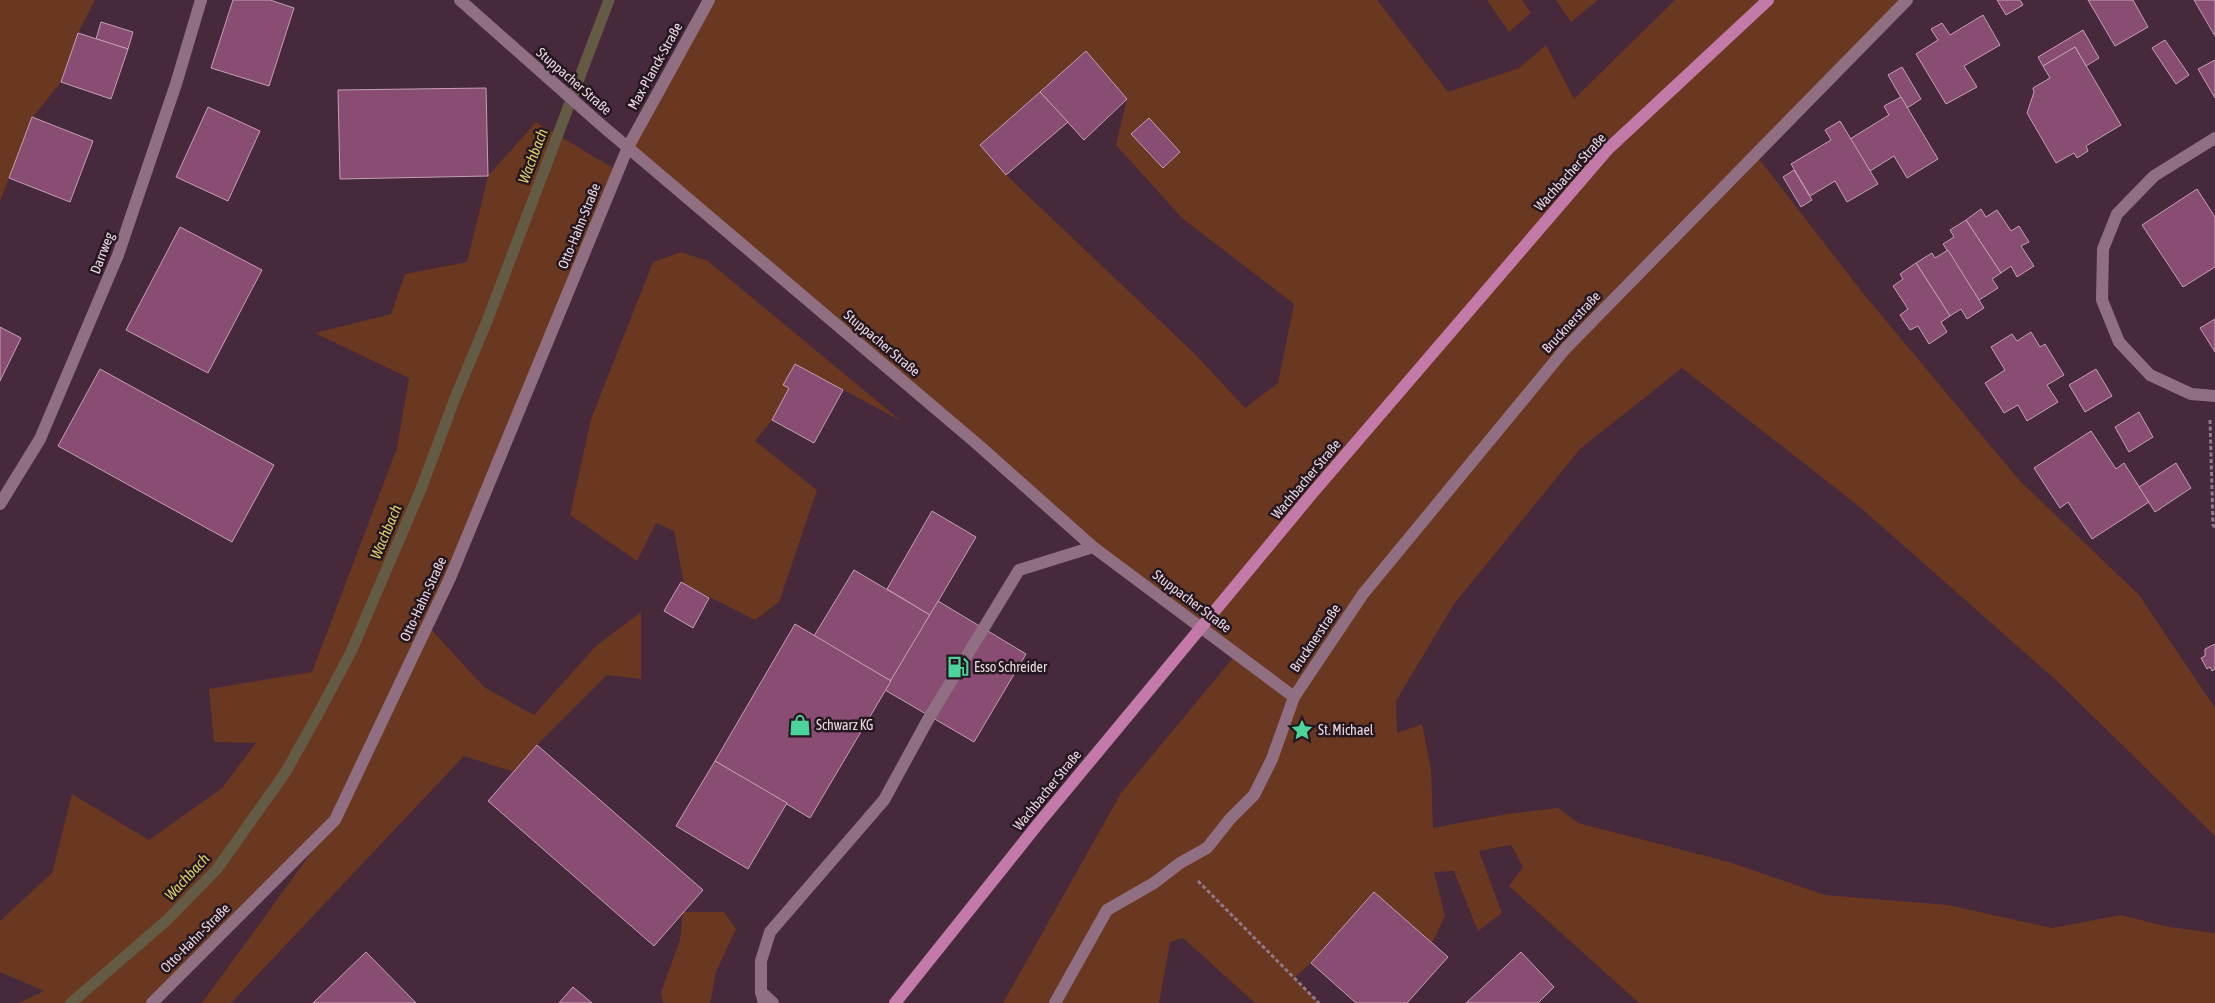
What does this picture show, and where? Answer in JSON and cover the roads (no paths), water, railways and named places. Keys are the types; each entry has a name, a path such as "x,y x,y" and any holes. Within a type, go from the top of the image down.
{"main road":[{"name":"Wachbacher Straße","path":"895,1003 1038,824 1310,496 1608,150 1768,0"},
{"path":"904,1003 913,980"}],"street":[{"name":"Darrweg","path":"0,504 40,439 118,255 176,84 201,0"},
{"name":"Stuppacher Straße","path":"460,0 599,123 976,443 1093,547 1294,696"},
{"name":"Max-Planck-Straße","path":"628,147 709,0"},
{"name":"Brucknerstraße","path":"1055,1003 1107,910 1154,884 1180,863 1207,848 1230,819 1254,795 1272,759 1294,696 1362,594 1564,349 1907,0"},
{"path":"2212,397 2191,394 2150,375 2119,342 2102,300 2103,249 2117,214 2154,176 2215,138"},
{"name":"Otto-Hahn-Straße","path":"152,1003 335,820 450,578 628,147"},
{"path":"773,1003 762,998 761,961 770,932 884,800 930,716 1019,570 1093,547"}],"waterway":[{"name":"Wachbach","path":"71,1003 166,921 217,869 285,773 317,716 351,652 421,489 609,0"}],"place":[{"name":"Esso Schreider","path":"958,667"},
{"name":"Schwarz KG","path":"800,725"},
{"name":"St. Michael","path":"1302,730"}]}
